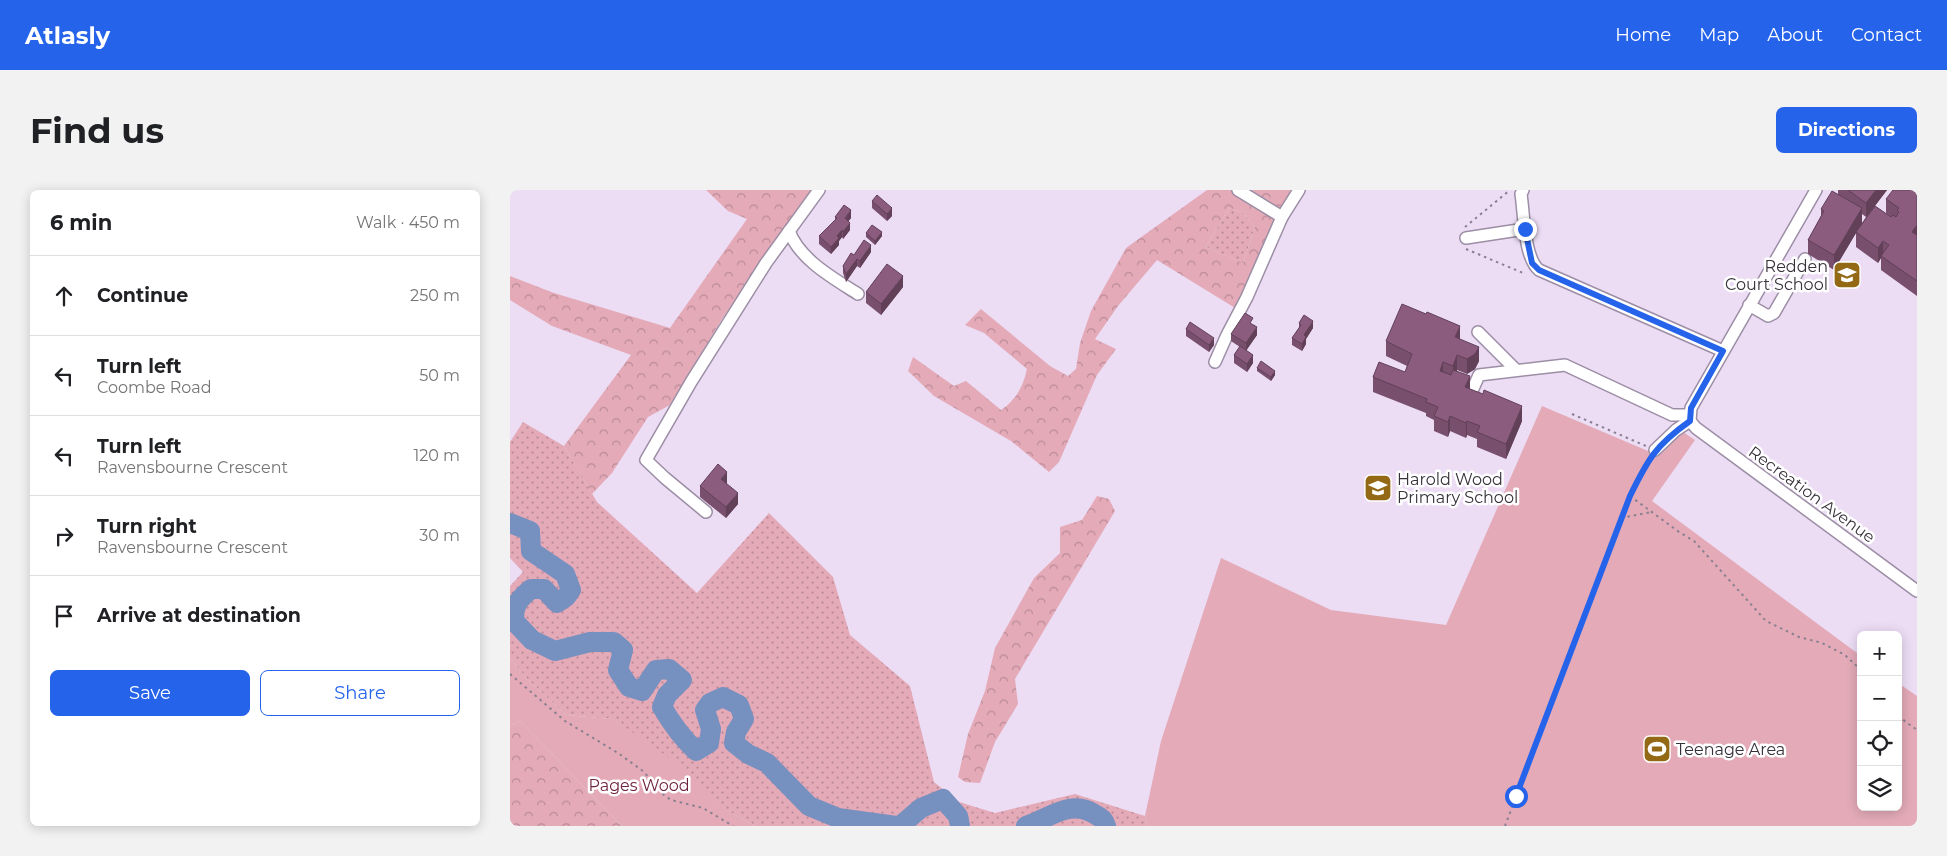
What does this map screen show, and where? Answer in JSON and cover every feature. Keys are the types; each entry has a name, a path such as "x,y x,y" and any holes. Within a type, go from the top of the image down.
{"street":[{"path":"706,512 664,478 646,460 691,382 766,263 820,190"},
{"path":"1238,190 1282,217"},
{"path":"1215,362 1247,298 1282,217 1299,190"},
{"path":"1523,190 1521,194 1525,229 1532,263 1539,270 1723,351"},
{"path":"1655,450 1690,418 1691,408 1816,190"},
{"path":"1809,201 1820,207"},
{"path":"1466,238 1525,229"},
{"path":"789,231 800,250 830,276 858,294"},
{"path":"1750,305 1768,316 1774,313 1805,259"},
{"path":"1478,332 1516,370"},
{"path":"1472,391 1479,374 1565,365 1672,415 1690,418"},
{"name":"Recreation Avenue","path":"1690,418 1696,428 1917,591"}],"path":[{"path":"1505,826 1621,518 1646,462 1655,450 1572,414"},
{"path":"1630,496 1694,541 1766,621 1799,637 1822,643 1845,655 1857,666"},
{"path":"1621,518 1651,512"},
{"path":"510,674 565,721 643,771 664,795 671,800 703,808 733,826"},
{"path":"1902,719 1917,730"}],"green space":[{"path":"706,190 813,190 722,319 670,405 648,417 612,473 592,494 564,446 631,355 552,326 510,300 510,276 554,293 670,328 747,219 728,211"},
{"path":"1207,190 1299,190 1240,311 1157,260 1118,306 1095,339 1116,349 1097,375 1059,462 1049,472 1011,441 934,396 908,371 913,357 954,386 966,381 1001,410 1011,402 1023,382 1027,369 984,333 965,325 981,309 1050,366 1068,376 1076,369 1080,343 1091,311 1126,248","holes":["1229,208 1243,213 1255,227 1243,263 1206,247"]},
{"path":"1229,208 1243,213 1255,227 1243,263 1206,247"},
{"path":"1542,406 1648,451 1664,449 1672,438 1683,432 1695,440 1652,501 1857,653 1857,811 1902,811 1902,686 1917,696 1917,826 1147,826 1145,816 1161,741 1221,558 1331,610 1446,625"},
{"path":"523,422 564,446 597,502 697,593 769,513 833,577 850,635 910,686 934,782 959,802 995,813 1075,794 1145,816 1147,826 756,826 733,814 613,719 566,715 526,678 510,658 510,586 523,572 510,558 510,442"},
{"path":"1097,496 1109,499 1115,511 1015,679 1018,704 995,742 980,783 965,782 958,777 968,734 985,691 995,648 1034,578 1060,553 1060,527 1082,520"},
{"name":"Pages Wood","path":"510,658 526,678 566,715 613,719 671,759 733,814 756,826 622,826 520,721 510,726"},
{"path":"520,721 622,826 510,826 510,726"}],"building":[{"path":"1848,190 1876,190 1866,203"},
{"path":"1893,190 1917,190 1917,225 1912,232 1917,235 1917,281 1881,256 1889,245 1883,241 1878,248 1856,232 1875,206 1891,217 1893,215 1896,217 1899,208 1886,199"},
{"path":"1832,191 1862,208 1834,255 1808,240 1824,211 1821,209"},
{"path":"877,195 892,208 887,214 872,201"},
{"path":"844,205 851,210 845,218 850,223 837,236 839,238 831,247 819,236 837,218 835,217"},
{"path":"872,225 882,232 875,241 866,233"},
{"path":"864,240 871,245 860,261 857,259 846,274 843,266 851,253 854,255"},
{"path":"887,264 903,276 881,304 866,292"},
{"path":"1402,304 1460,326 1455,337 1479,347 1475,354 1467,359 1457,355 1453,366 1443,362 1440,371 1451,375 1453,370 1470,376 1465,387 1483,394 1484,390 1522,406 1506,444 1477,432 1480,426 1467,421 1466,423 1450,416 1448,422 1434,416 1438,407 1426,402 1427,399 1373,377 1379,362 1405,372 1412,354 1386,341"},
{"path":"1245,313 1253,318 1250,323 1257,327 1246,343 1231,334"},
{"path":"1304,315 1313,321 1304,335 1306,337 1302,344 1292,338 1301,325 1299,323"},
{"path":"1190,322 1214,338 1209,345 1186,329"},
{"path":"1240,346 1253,355 1247,364 1234,355"},
{"path":"1261,361 1275,371 1271,377 1257,368"},
{"path":"718,464 727,472 721,479 738,493 726,507 700,486"}],"waterway":[{"path":"510,523 530,531 531,551 565,574 571,590 566,597 557,603 544,589 531,589 520,599 516,606 514,621 532,640 555,651 590,642 614,642 623,650 618,670 629,687 642,691 656,670 669,669 682,680 667,695 662,707 686,741 696,751 709,743 711,729 705,710 710,703 723,697 739,705 744,719 736,732 734,743 748,754 767,763 809,806 838,818 896,826"},
{"path":"900,826 921,808 943,799 958,816 960,826"},
{"path":"1026,826 1061,811 1078,808 1087,810 1100,817 1106,826"}],"place":[{"name":"Redden Court School","path":"1847,275"},
{"name":"Harold Wood Primary School","path":"1378,488"},
{"name":"Teenage Area","path":"1657,749"}],"route":[{"path":"1516,796 1630,496 1646,462 1655,450 1676,430 1690,421 1691,408 1723,351 1539,270 1532,263 1525,229"}]}
